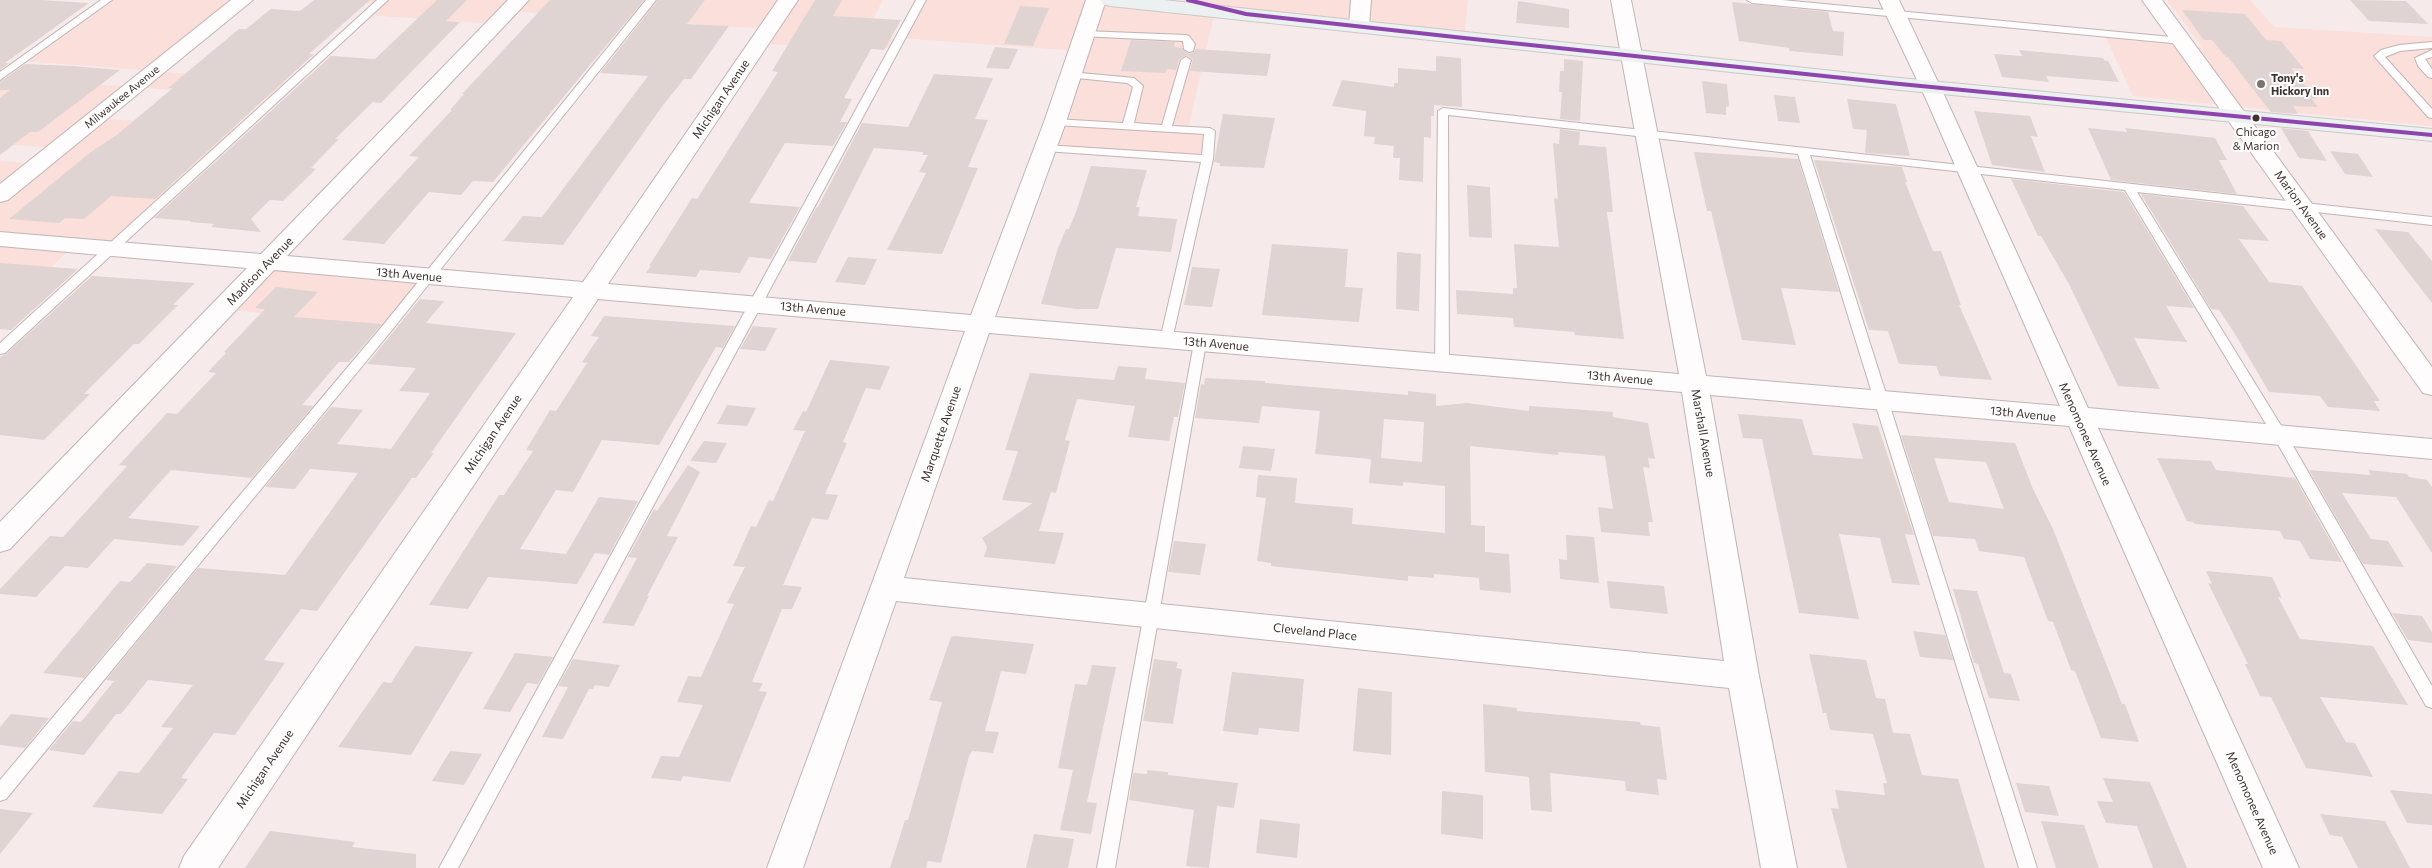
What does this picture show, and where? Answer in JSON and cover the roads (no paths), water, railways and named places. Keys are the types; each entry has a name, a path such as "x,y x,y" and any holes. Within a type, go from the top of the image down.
{"main road":[{"path":"1110,0 1930,87 2432,135"},
{"path":"1188,0 1246,14"}],"street":[{"name":"Milwaukee Avenue","path":"0,195 243,0"},
{"name":"Madison Avenue","path":"0,541 519,0"},
{"name":"Michigan Avenue","path":"197,868 788,0"},
{"name":"Marquette Avenue","path":"785,868 980,324 1055,122 1096,0"},
{"path":"1359,26 1361,0"},
{"name":"Marshall Avenue","path":"1621,0 1694,384 1743,676 1779,868"},
{"name":"Marion Avenue","path":"2152,0 2432,386"},
{"name":"Menomonee Avenue","path":"1892,6 2281,868"},
{"name":"13th Avenue","path":"0,239 1442,364 1882,400 2078,419 2432,449"},
{"name":"Cleveland Place","path":"886,588 1743,676"}],"lane":[{"path":"0,77 107,0"},
{"path":"0,350 383,0"},
{"path":"0,793 429,276 651,0"},
{"path":"448,868 921,0"},
{"path":"1754,0 1892,6 2182,41"},
{"path":"1084,34 1186,38 1190,44 1188,54 1166,128"},
{"path":"2430,111 2379,56 2385,52 2400,48 2432,45"},
{"path":"2432,53 2420,58 2422,64 2432,75"},
{"path":"1070,75 1130,80 1138,86 1128,126"},
{"path":"1442,364 1443,111 2432,222"},
{"path":"1055,122 1210,131 1207,159 1166,340"},
{"path":"1045,148 1207,159"},
{"path":"1803,151 2028,868"},
{"path":"2130,188 2280,436 2432,701"},
{"path":"1106,868 1200,343"}],"place":[{"name":"Tony's Hickory Inn","path":"2261,84"},
{"name":"Chicago & Marion","path":"2256,118"}]}
